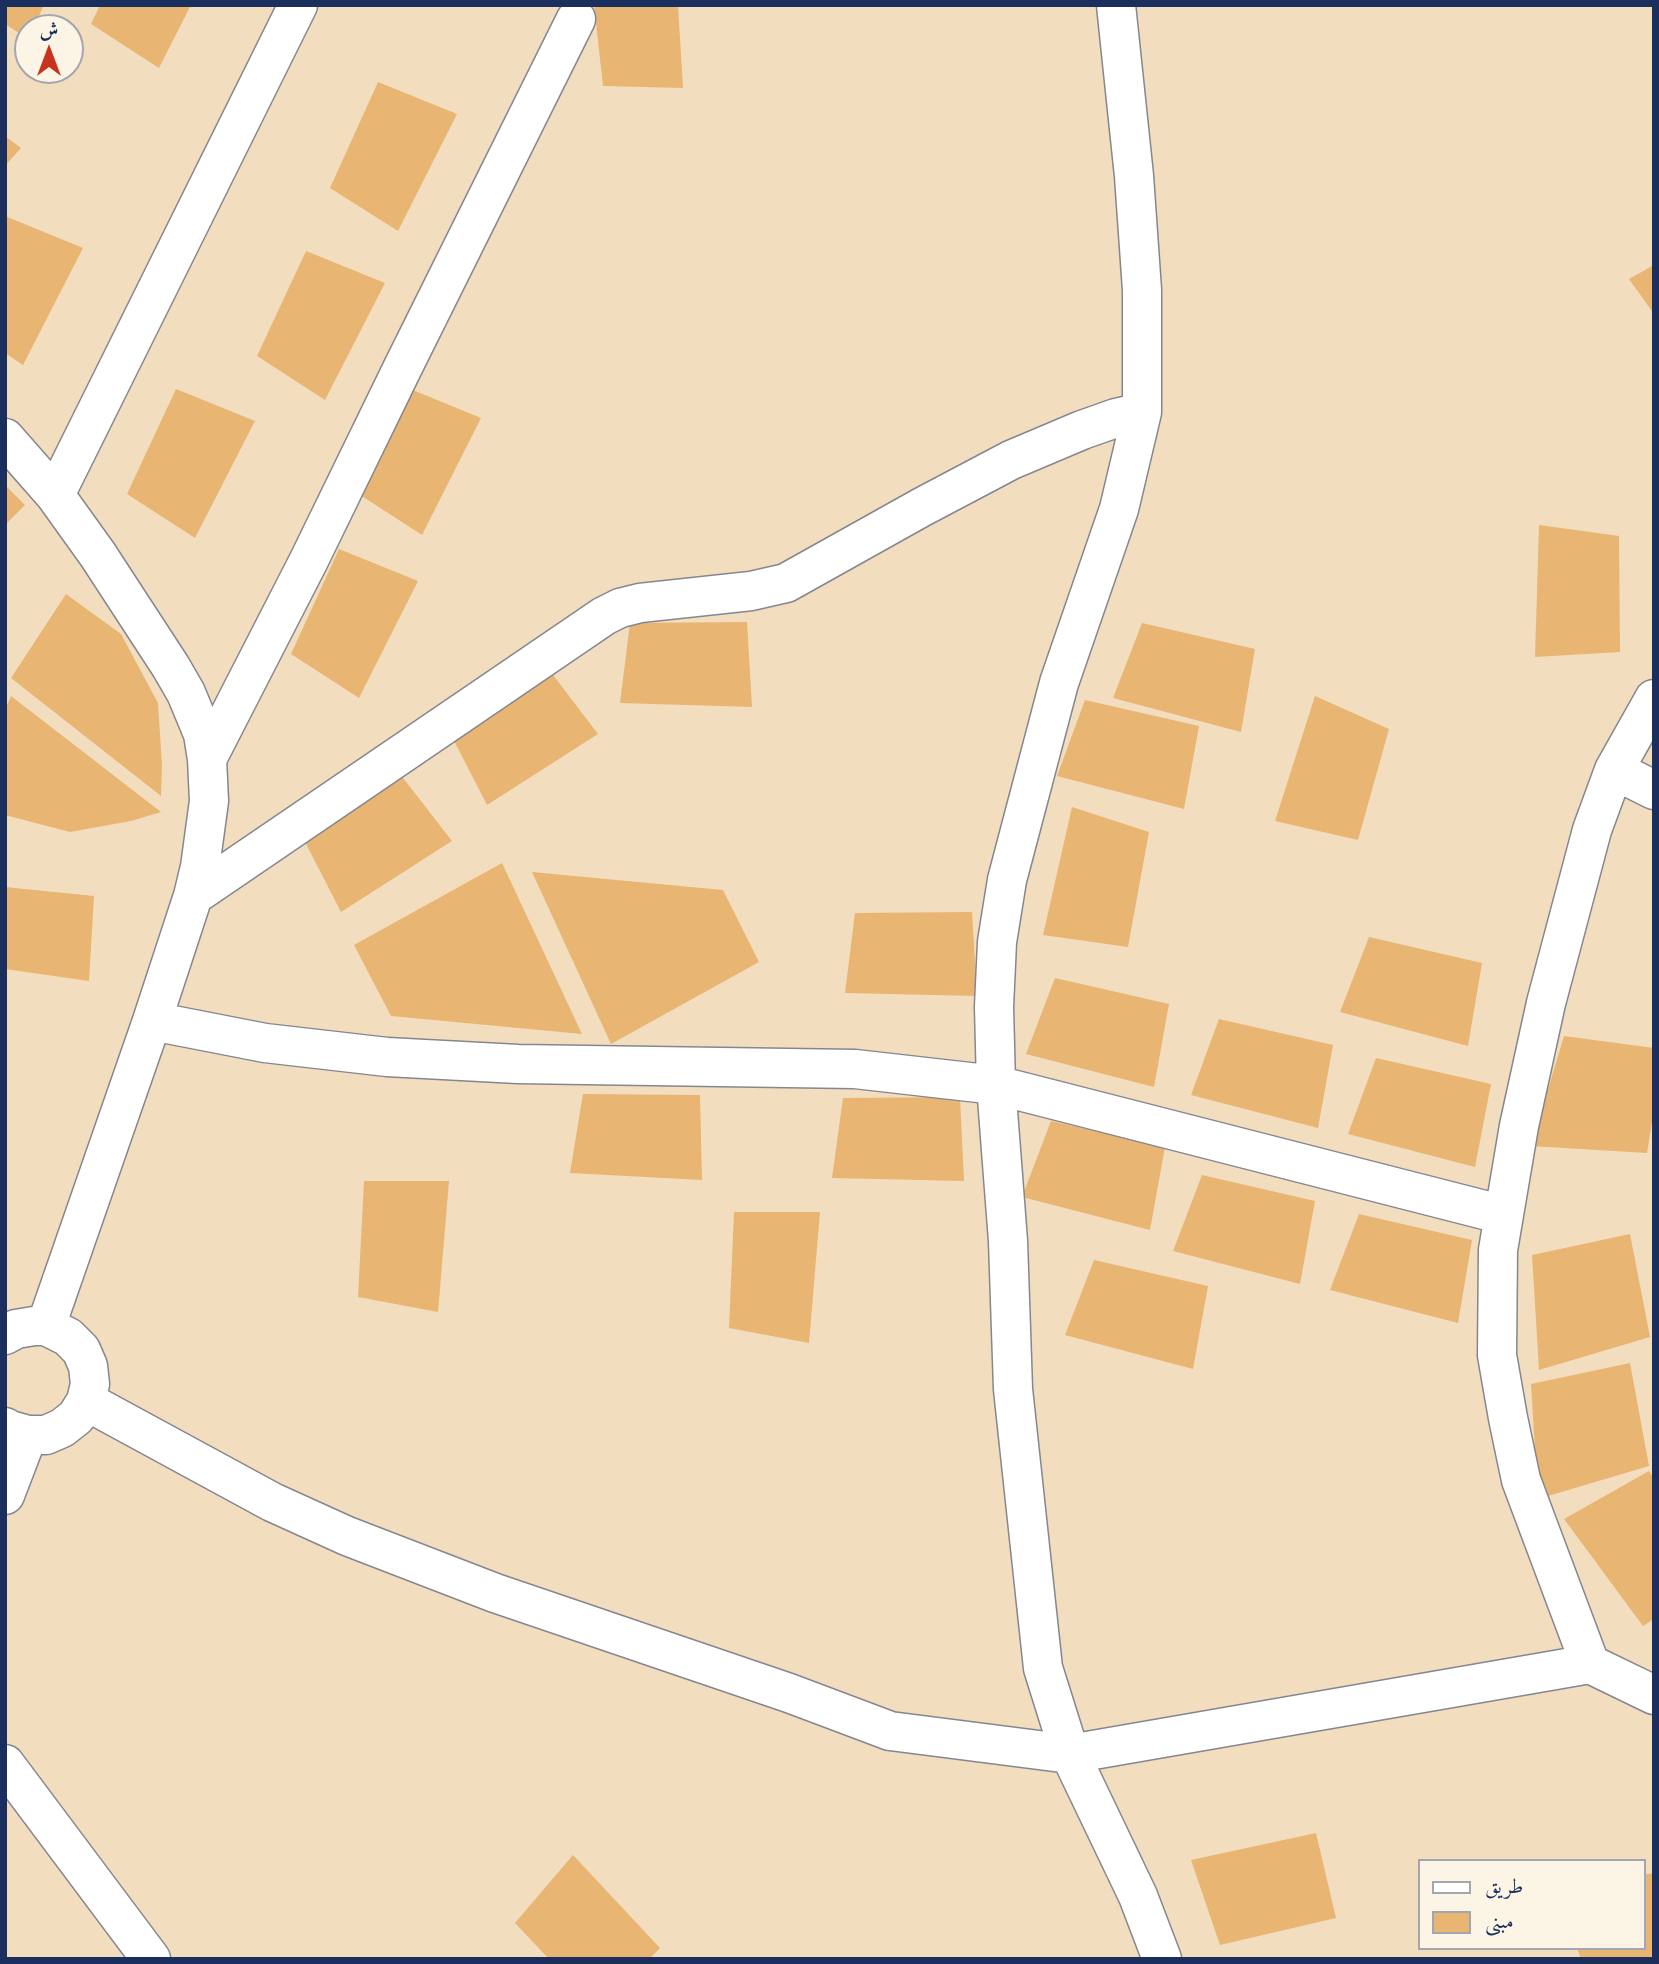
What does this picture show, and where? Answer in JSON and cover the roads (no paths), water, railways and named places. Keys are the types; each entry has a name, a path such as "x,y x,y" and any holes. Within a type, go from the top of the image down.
{"street":[{"path":"55,495 298,5"},
{"path":"1116,5 1134,176 1142,290 1142,412 1119,509 1059,683 1007,880 997,942 994,1006 996,1084 1008,1241 1013,1389 1043,1668 1070,1754 1138,1896 1162,1959"},
{"path":"207,759 309,560 576,19"},
{"path":"193,896 604,616 640,603 751,591 786,583 1012,460 1082,430 1142,412"},
{"path":"5,438 55,495 98,555 186,693 203,734 209,801 193,896 46,1326"},
{"path":"1590,1664 1521,1480 1497,1355 1498,1250 1519,1126 1546,1003 1592,830 1614,770 1654,699"},
{"path":"1614,770 1654,789"},
{"path":"152,1021 265,1043 387,1057 518,1064 855,1069 996,1084 1504,1215"},
{"path":"5,1335 16,1329 46,1326 68,1337 81,1350 88,1366 90,1384 86,1401 76,1417 62,1428 46,1435 17,1431 5,1495"},
{"path":"86,1401 272,1502 346,1536 495,1593 789,1693 890,1731 1070,1754 1590,1664 1654,1695"},
{"path":"5,1764 150,1959"}]}
